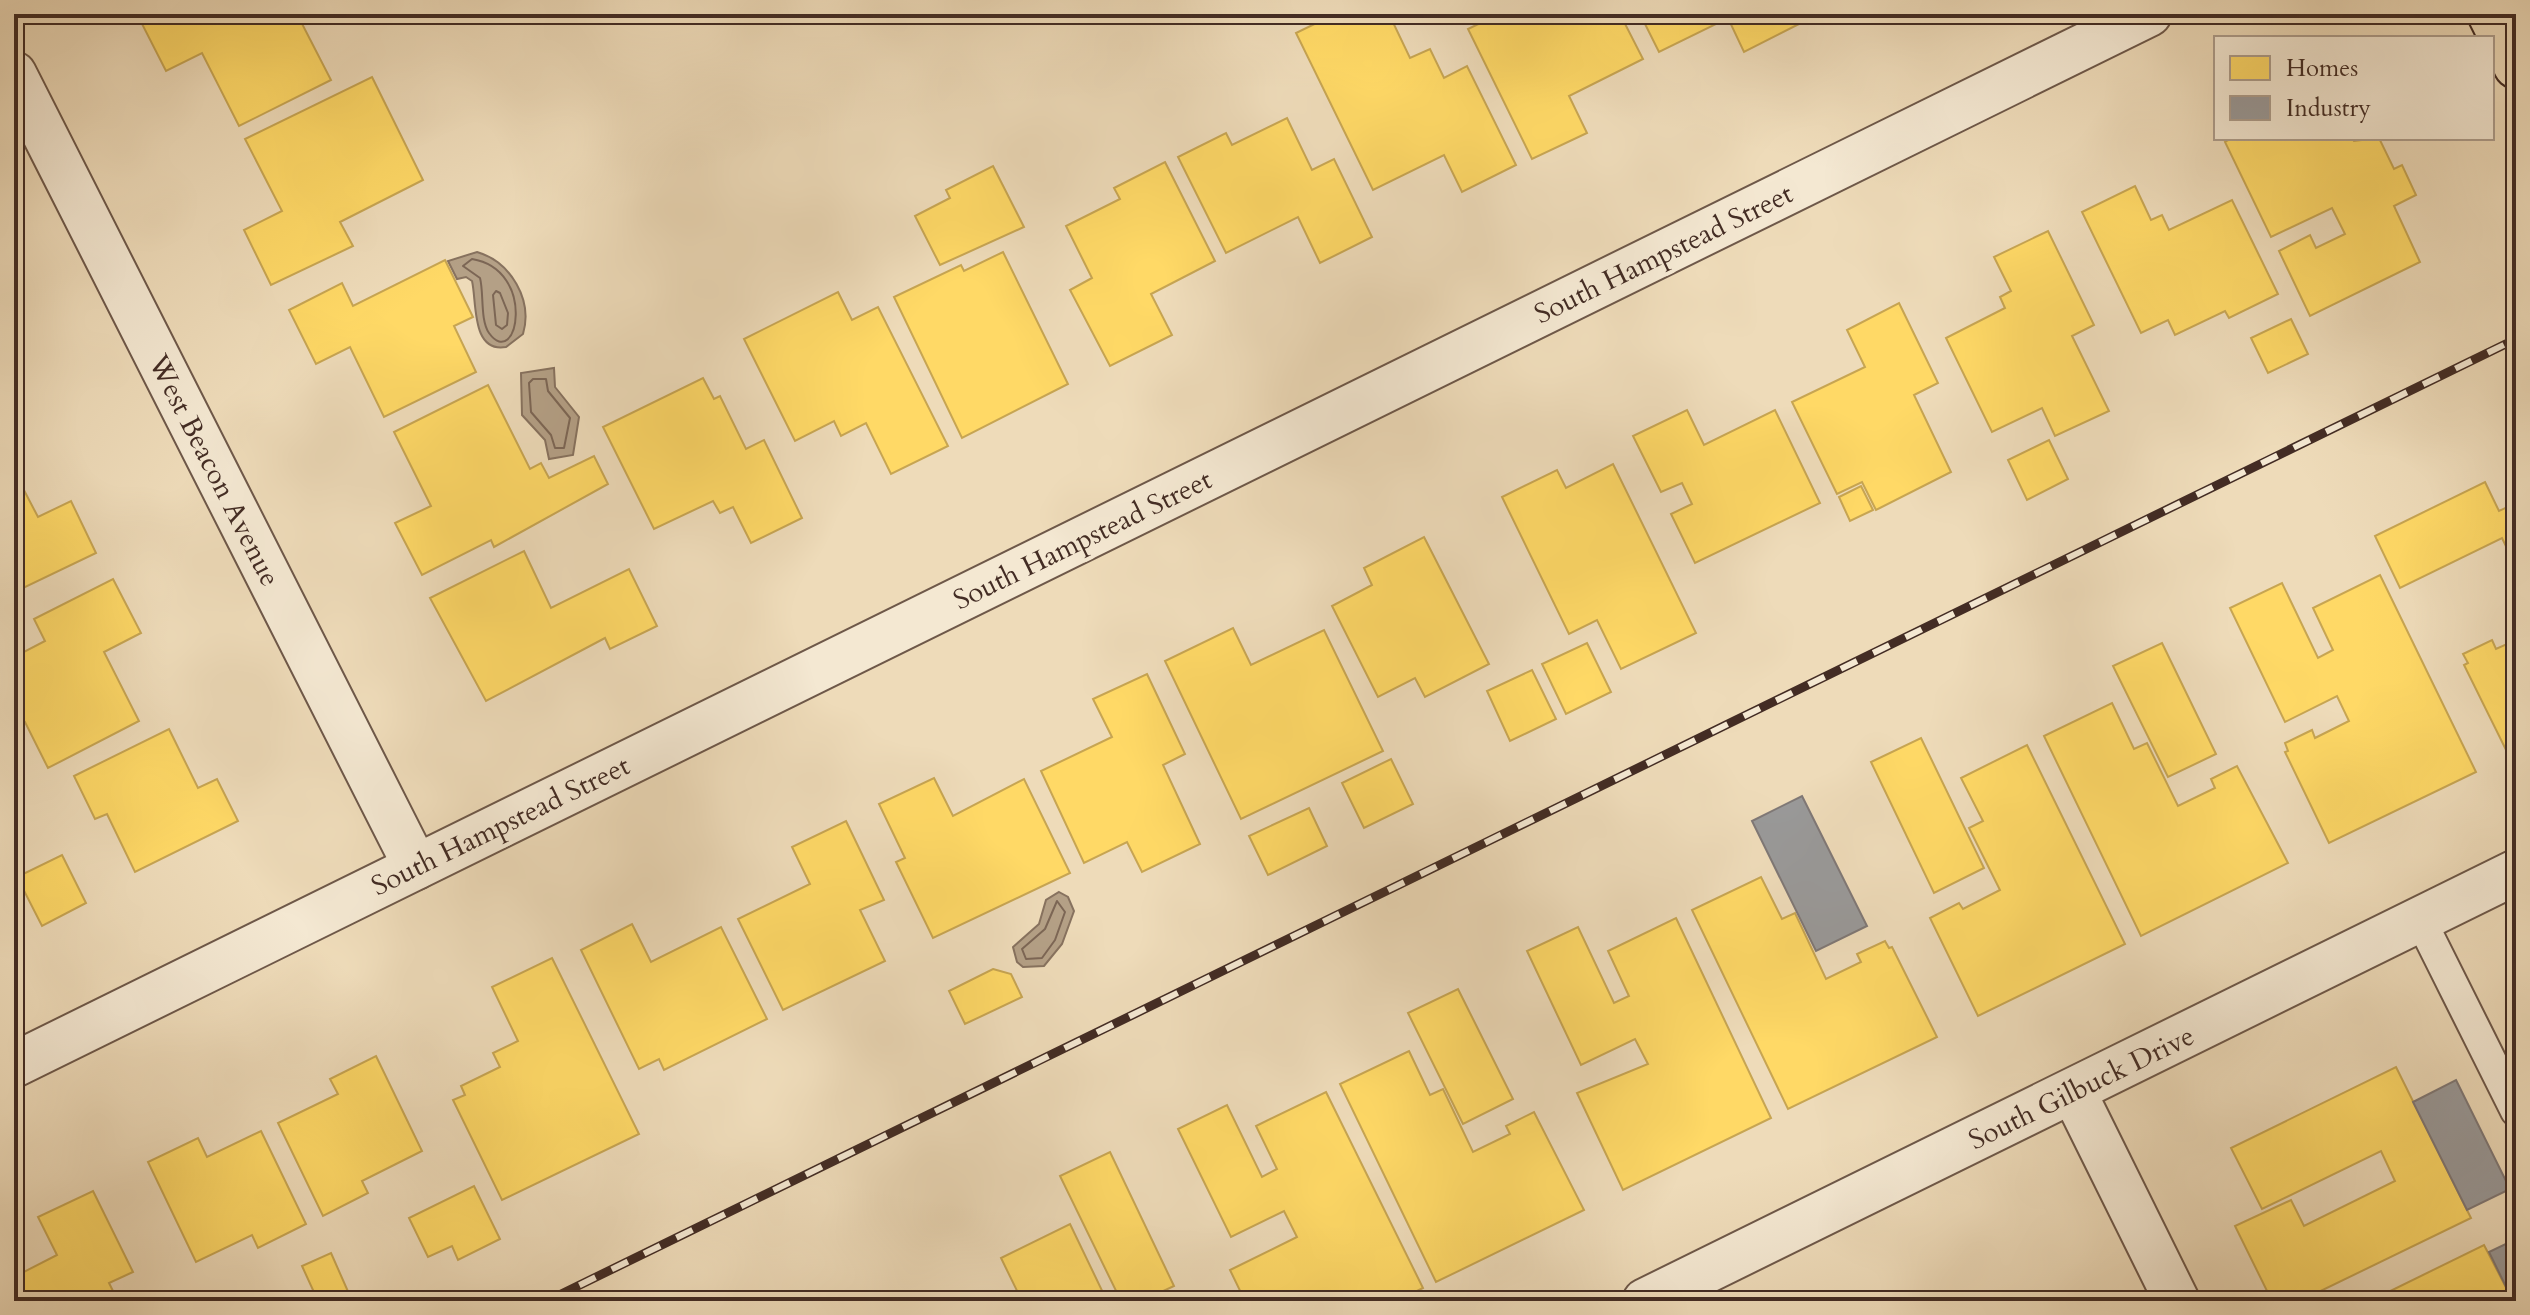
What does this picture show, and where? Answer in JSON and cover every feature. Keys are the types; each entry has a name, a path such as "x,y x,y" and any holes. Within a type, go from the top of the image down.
{"main road":[{"path":"2490,14 2516,66"}],"street":[{"name":"South Hampstead Street","path":"14,1065 2149,14"},
{"name":"West Beacon Avenue","path":"14,74 416,867"},
{"name":"South Gilbuck Drive","path":"1645,1301 2516,872"},
{"path":"2073,1091 2177,1301"}],"lane":[{"path":"2420,919 2516,1111"}],"water":[{"path":"477,252 500,264 522,296 525,308 523,334 506,347 495,347 481,334 472,281 466,277 457,279 448,261"},
{"path":"554,368 555,387 579,417 573,455 549,459 545,440 522,415 521,373"},
{"path":"1059,892 1068,897 1074,911 1062,944 1044,966 1023,967 1017,962 1013,947 1039,924 1046,900"}],"building: Homes":[{"path":"147,14 297,14 331,80 239,126 202,53 166,71 139,18"},
{"path":"1335,14 1389,14 1410,58 1430,49 1444,78 1467,66 1516,165 1462,192 1444,155 1373,190 1296,33"},
{"path":"1499,14 1620,14 1643,59 1569,96 1587,133 1532,159 1468,29"},
{"path":"1640,14 1794,14 1799,24 1744,52 1728,18 1659,52"},
{"path":"372,77 423,180 340,222 353,246 271,285 244,230 282,211 245,139"},
{"path":"1287,118 1312,170 1334,159 1372,237 1320,263 1298,217 1226,253 1178,157 1226,133 1232,145"},
{"path":"2380,140 2394,169 2402,165 2416,195 2394,206 2420,262 2310,316 2279,251 2310,235 2316,248 2345,234 2332,208 2271,237 2225,142"},
{"path":"1165,162 1215,261 1151,294 1172,335 1110,366 1070,290 1092,278 1066,226 1120,199 1114,188"},
{"path":"993,166 1024,227 940,265 915,216 950,198 946,190"},
{"path":"2135,186 2151,220 2162,215 2169,230 2232,200 2278,294 2229,318 2225,311 2175,335 2168,320 2141,333 2082,212"},
{"path":"2048,231 2094,325 2072,336 2109,411 2055,436 2042,408 1992,432 1946,338 2005,308 2000,297 2011,291 1994,257"},
{"path":"1003,252 1068,384 962,438 894,297 961,265 964,271"},
{"path":"445,260 473,317 454,326 476,372 384,417 350,347 316,364 289,310 342,283 353,306"},
{"path":"838,292 852,320 878,307 948,446 891,474 866,423 841,436 834,421 795,441 744,339"},
{"path":"1899,303 1938,383 1914,395 1951,472 1876,510 1862,482 1837,494 1792,402 1865,367 1847,330"},
{"path":"2291,319 2308,354 2268,373 2251,338"},
{"path":"703,378 714,399 720,396 746,449 764,440 802,518 751,543 733,507 720,513 713,501 654,529 603,427"},
{"path":"488,385 530,469 541,463 549,478 594,456 608,484 494,547 491,540 422,575 395,523 431,506 394,432"},
{"path":"1687,410 1704,445 1775,410 1820,503 1695,563 1671,514 1692,504 1682,483 1661,492 1633,436"},
{"path":"2049,440 2068,479 2027,500 2008,460"},
{"path":"1613,464 1696,633 1621,669 1597,620 1569,634 1502,497 1557,470 1566,488"},
{"path":"14,471 38,517 71,501 96,553 19,590 14,580"},
{"path":"2485,482 2499,511 2516,503 2516,567 2502,538 2400,588 2375,536"},
{"path":"1861,486 1873,510 1850,521 1839,497"},
{"path":"1424,537 1489,664 1425,697 1415,678 1378,697 1332,606 1372,585 1364,568"},
{"path":"524,551 551,608 629,569 657,626 610,649 605,638 486,701 430,598"},
{"path":"2380,575 2476,772 2329,843 2285,752 2288,751 2285,743 2312,730 2315,738 2349,721 2337,696 2285,722 2230,608 2282,583 2318,658 2333,650 2313,608"},
{"path":"113,579 141,633 104,652 139,721 48,768 25,722 14,728 14,657 45,641 34,619"},
{"path":"1233,628 1251,665 1324,630 1383,751 1241,819 1165,661"},
{"path":"2492,640 2496,649 2516,640 2516,753 2509,756 2464,665 2468,663 2463,654"},
{"path":"1587,643 1611,692 1566,714 1542,664"},
{"path":"2162,643 2216,754 2168,777 2113,666"},
{"path":"1532,670 1556,719 1510,741 1487,691"},
{"path":"1147,674 1185,754 1163,765 1200,844 1142,872 1127,842 1084,863 1041,771 1112,737 1093,699"},
{"path":"2112,703 2134,749 2147,743 2178,806 2215,788 2211,779 2237,766 2288,863 2141,936 2044,736"},
{"path":"169,729 198,788 217,779 238,821 135,872 107,814 95,819 74,776"},
{"path":"1921,738 1984,868 1934,893 1871,762"},
{"path":"2027,745 2125,944 1978,1016 1930,918 1959,903 1963,909 2000,890 1969,828 1983,821 1961,778"},
{"path":"1391,759 1413,804 1364,828 1342,783"},
{"path":"934,778 953,816 1024,779 1070,873 933,938 896,862 905,858 879,804"},
{"path":"1309,808 1327,846 1268,875 1249,836"},
{"path":"846,821 884,900 860,910 885,961 783,1010 738,919 810,884 792,847"},
{"path":"62,855 86,903 42,926 17,877"},
{"path":"1761,877 1782,919 1795,913 1826,979 1861,962 1857,954 1885,941 1889,948 1892,947 1937,1037 1788,1109 1692,910"},
{"path":"1676,918 1771,1118 1623,1190 1577,1093 1648,1064 1635,1039 1581,1065 1527,951 1578,927 1614,1003 1629,996 1608,951"},
{"path":"632,924 651,962 721,927 767,1019 664,1070 659,1059 639,1069 581,950"},
{"path":"552,958 639,1134 502,1200 453,1100 465,1095 461,1086 500,1067 493,1053 518,1041 492,987"},
{"path":"993,969 1011,974 1022,997 965,1024 949,991"},
{"path":"1458,989 1513,1099 1463,1124 1408,1013"},
{"path":"1409,1051 1430,1095 1443,1089 1473,1152 1510,1134 1506,1126 1534,1112 1584,1210 1436,1282 1340,1084"},
{"path":"376,1056 422,1151 362,1181 368,1193 323,1216 278,1123 338,1094 330,1079"},
{"path":"2396,1067 2471,1218 2300,1301 2272,1301 2235,1226 2291,1200 2304,1226 2395,1181 2381,1151 2262,1209 2231,1148"},
{"path":"1326,1092 1423,1288 1397,1301 1245,1301 1230,1270 1297,1237 1284,1211 1231,1237 1178,1129 1227,1105 1262,1177 1277,1169 1256,1126"},
{"path":"261,1131 306,1224 258,1248 252,1235 196,1262 148,1162 198,1138 207,1157"},
{"path":"1110,1152 1174,1286 1142,1301 1121,1301 1060,1176"},
{"path":"474,1186 500,1239 458,1260 452,1246 428,1257 409,1218"},
{"path":"93,1191 133,1272 109,1283 118,1301 14,1301 14,1277 57,1255 38,1217"},
{"path":"1070,1224 1107,1301 1022,1301 1001,1258"},
{"path":"2484,1245 2513,1301 2370,1301"},
{"path":"331,1253 350,1296 338,1301 318,1301 302,1266"}],"building: Industry":[{"path":"1802,796 1867,926 1816,951 1752,821"},
{"path":"2456,1080 2510,1189 2467,1210 2413,1102"},
{"path":"2516,1239 2516,1301 2513,1301 2489,1252"}],"railway":[{"path":"547,1301 2516,339"}]}
